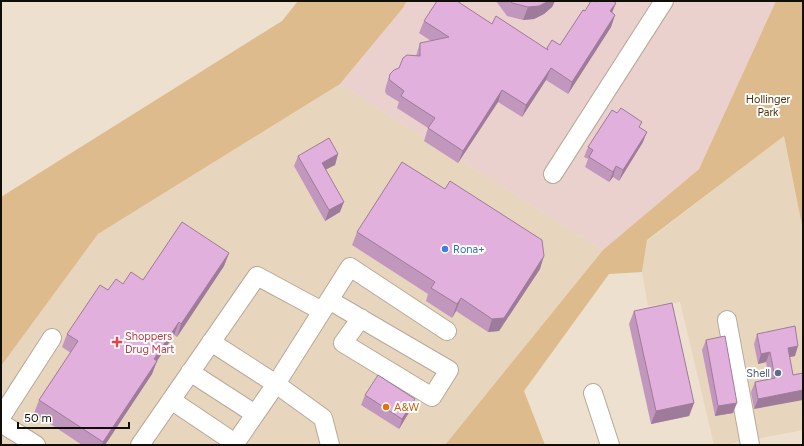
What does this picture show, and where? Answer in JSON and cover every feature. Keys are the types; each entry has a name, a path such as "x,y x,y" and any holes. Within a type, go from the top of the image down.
{"lane":[{"path":"552,174 664,1"},
{"path":"171,400 234,444 276,384 350,267 447,331"},
{"path":"140,445 257,276 326,306 361,318 449,370 432,397 343,344 361,318"},
{"path":"727,320 750,445"},
{"path":"1,417 52,338"},
{"path":"211,342 276,384 323,418 330,445"},
{"path":"190,372 255,414"},
{"path":"593,393 610,445"},
{"path":"1,423 36,445"}],"shaded area":[{"path":"407,1 776,1 699,169 603,250 340,84 403,8"},
{"path":"340,84 603,250 445,445 1,445 1,366 98,234"},
{"path":"784,136 803,230 803,430 724,445 714,445 680,302 648,306 642,272 647,241"}],"green space":[{"path":"298,1 407,1 403,8 340,84 98,234 1,366 1,197 282,21"},
{"name":"Hollinger Park","path":"776,1 803,1 803,230 784,136 647,240 642,272 609,274 524,391 545,445 445,445 603,250 699,169"}],"building":[{"path":"437,1 457,1 492,24 496,16 548,50 547,48 552,40 560,45 583,10 585,11 591,1 613,1 616,3 610,11 615,15 572,82 551,68 526,105 502,90 463,151 428,128 435,118 401,96 404,91 389,79 390,74 399,68 403,58 407,55 420,56 420,43 449,37 424,21"},
{"path":"510,1 549,1 539,6 528,7 512,3"},
{"path":"621,108 642,122 639,127 647,132 623,170 616,166 613,172 589,157 593,150 588,147 612,110 617,113"},
{"path":"329,138 338,154 322,163 344,202 329,210 298,156"},
{"name":"Rona+","path":"402,162 445,189 450,181 542,240 544,256 504,318 492,319 461,298 457,304 431,288 435,282 357,232"},
{"name":"Shoppers Drug Mart","path":"182,222 229,253 181,324 179,322 154,359 157,361 103,442 39,400 78,341 67,334 100,285 108,290 116,279 123,284 131,272 143,280"},
{"path":"672,303 694,403 656,411 634,311"},
{"path":"795,326 798,346 788,348 793,375 803,373 803,390 758,399 755,382 775,378 770,352 761,354 757,334"},
{"path":"725,336 737,403 718,406 706,340"},
{"path":"378,375 415,399 402,419 365,395"}],"place":[{"name":"Rona+","path":"445,249"},
{"name":"Shoppers Drug Mart","path":"117,342"},
{"name":"Shell","path":"778,373"},
{"name":"A&W","path":"386,407"}]}
